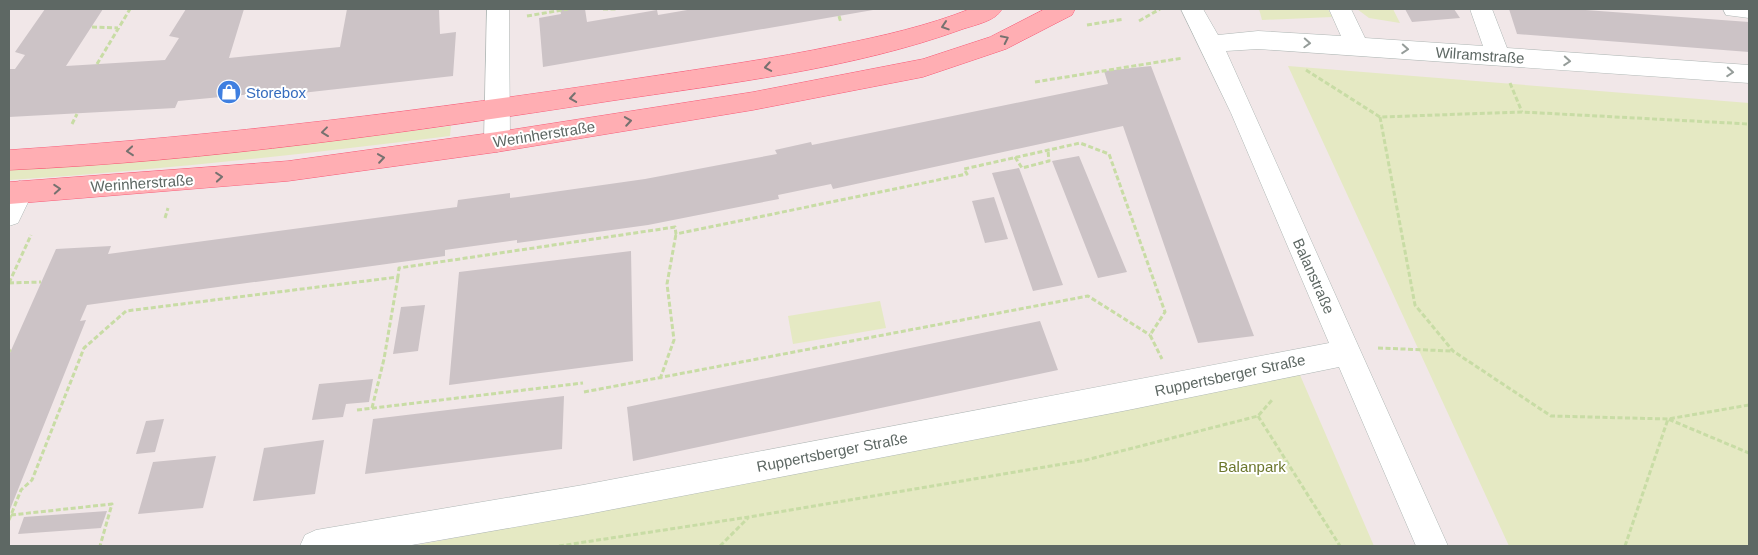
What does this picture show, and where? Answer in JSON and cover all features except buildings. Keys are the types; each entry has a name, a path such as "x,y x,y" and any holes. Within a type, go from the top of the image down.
{"main road":[{"name":"Werinherstraße","path":"9,160 292,136 497,110 834,55 902,40 991,9"},
{"name":"Werinherstraße","path":"14,192 152,183 288,171 498,142 753,101 923,68 998,43 1064,9"}],"street":[{"name":"Balanstraße","path":"1192,9 1211,44 1432,546"},
{"path":"1340,9 1357,46"},
{"path":"1481,9 1498,56"},
{"path":"1734,9 1749,10"},
{"path":"498,142 499,15"},
{"name":"Wilramstraße","path":"1211,44 1258,40 1749,74"},
{"path":"9,215 14,192"},
{"name":"Ruppertsberger Straße","path":"316,546 593,498 1347,352"}],"path":[{"path":"97,64 130,9"},
{"path":"499,15 568,9"},
{"path":"603,9 616,9"},
{"path":"1139,21 1160,9"},
{"path":"839,16 841,23"},
{"path":"92,27 118,28"},
{"path":"1035,82 1183,58"},
{"path":"1299,66 1380,117 1522,112 1749,124"},
{"path":"72,124 77,114"},
{"path":"1380,117 1415,305 1453,351 1551,416 1668,420 1749,404"},
{"path":"676,234 967,174 964,168 1080,143 1109,154 1165,312 1150,334"},
{"path":"1016,158 1022,168 1035,166 1049,161 1048,150"},
{"path":"165,218 169,208"},
{"path":"34,227 9,283 42,282"},
{"path":"372,408 384,359 399,268 675,227 676,234 668,284 674,340 660,379"},
{"path":"9,520 21,490 32,480 84,348 126,311 398,277"},
{"path":"584,392 1088,296 1150,334 1175,386"},
{"path":"1387,347 1453,351"},
{"path":"357,410 583,383"},
{"path":"559,546 749,517 1086,460 1258,416 1277,394"},
{"path":"1258,416 1340,546"},
{"path":"1668,420 1749,453"},
{"path":"1625,546 1668,420"},
{"path":"11,515 112,504 100,546"},
{"path":"720,546 749,517"}],"green space":[{"path":"1259,9 1328,9 1332,17 1262,20"},
{"path":"1357,9 1393,9 1400,23 1369,18"},
{"path":"1288,66 1749,103 1749,546 1509,546"},
{"path":"451,126 450,136 175,167 9,180 9,169 119,163 249,151"},
{"path":"880,301 886,328 793,344 788,316"},
{"name":"Balanpark","path":"1300,375 1374,546 412,546"}],"place":[{"name":"Storebox","path":"229,92"}]}
